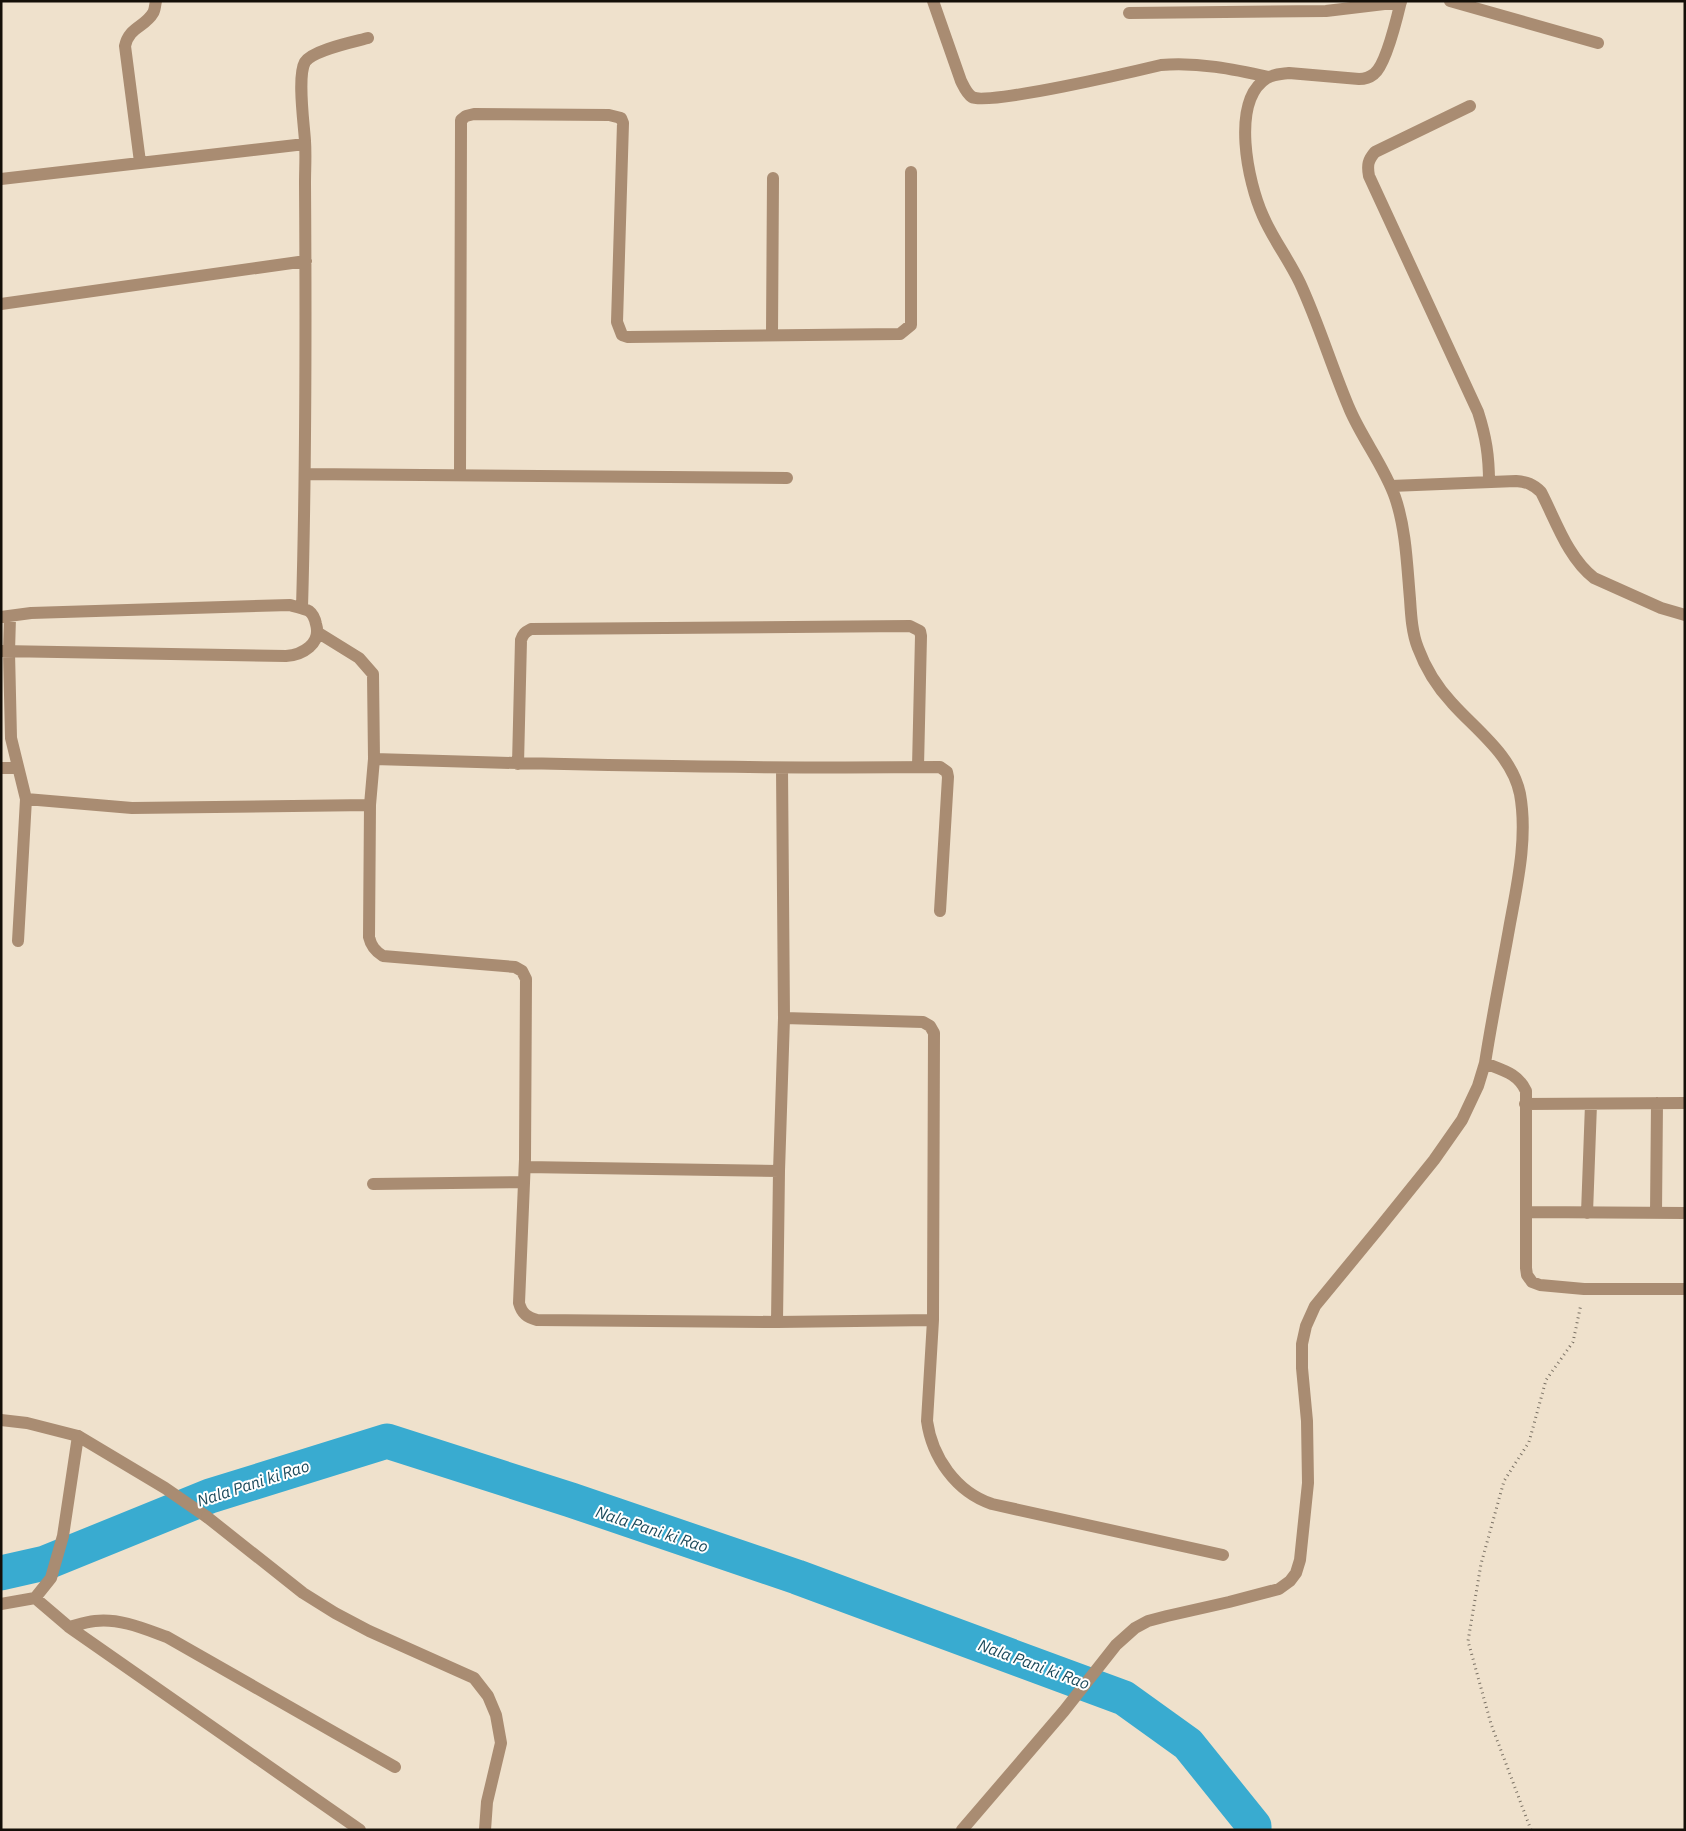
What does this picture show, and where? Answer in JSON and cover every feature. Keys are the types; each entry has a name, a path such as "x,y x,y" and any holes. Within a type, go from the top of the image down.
{"street":[{"path":"140,162 125,46 126,39 132,32 152,15 156,1"},
{"path":"1450,1 1598,43"},
{"path":"933,2 966,91 972,98 986,100 1042,91 1161,65 1175,64 1199,64 1269,76 1289,73 1366,79 1374,74 1380,66 1401,2 1326,10 1130,13"},
{"path":"302,608 306,261 302,70 312,55 368,38"},
{"path":"962,1830 1064,1711 1116,1645 1135,1628 1148,1621 1279,1589 1290,1581 1296,1573 1300,1560 1308,1483 1307,1421 1302,1368 1302,1344 1306,1326 1315,1306 1434,1160 1462,1120 1478,1086 1485,1063 1517,884 1523,831 1519,789 1508,765 1491,743 1450,701 1433,677 1418,648 1412,618 1401,519 1391,486 1382,467 1362,436 1299,281 1267,225 1255,196 1247,158 1246,118 1254,91 1269,76"},
{"path":"1470,106 1375,152 1367,165 1369,176 1478,412 1486,437 1489,456 1489,482"},
{"path":"460,474 461,120 466,116 474,114 610,115 621,118 623,124 617,322 622,335 628,337 900,334 911,325 911,172"},
{"path":"1,179 305,144"},
{"path":"772,334 773,178"},
{"path":"1,304 306,261"},
{"path":"305,474 787,478"},
{"path":"1391,486 1489,482 1526,482 1534,485 1541,492 1572,552 1586,572 1594,578 1661,608 1685,615"},
{"path":"5,651 286,656 296,655 307,649 313,644 317,632 314,616 302,608 290,605 31,613 6,617 5,651 11,738 26,799 18,941"},
{"path":"518,764 521,640 526,631 541,629 910,626 920,631 921,636 918,767"},
{"path":"317,632 359,658 373,674 374,758 370,805 369,937 371,945 377,953 383,956 515,967 522,971 526,979 525,1167 519,1303 521,1311 528,1317 537,1320 777,1322 932,1320"},
{"path":"374,758 518,764 782,768 940,767 947,772 948,777 940,911"},
{"path":"1,768 17,768"},
{"path":"777,1322 784,1018 782,768"},
{"path":"26,799 132,808 370,805"},
{"path":"784,1018 923,1022 930,1026 934,1033 932,1320 927,1421 929,1437 944,1468 975,1497 992,1504 1222,1555"},
{"path":"1485,1063 1513,1074 1519,1079 1526,1091 1526,1268 1527,1275 1532,1282 1540,1285 1584,1289 1685,1289"},
{"path":"1656,1213 1657,1103"},
{"path":"1526,1104 1685,1103"},
{"path":"1587,1213 1591,1104"},
{"path":"525,1167 779,1171"},
{"path":"373,1184 524,1182"},
{"path":"1526,1212 1685,1213"},
{"path":"1,1420 27,1423 78,1436 165,1488 207,1517 304,1593 335,1613 378,1635 474,1678 488,1696 496,1715 501,1743 487,1802 485,1830"},
{"path":"1,1604 35,1598 51,1578 63,1536 78,1436"},
{"path":"35,1598 69,1627 360,1830"},
{"path":"69,1627 96,1621 113,1621 167,1637 395,1767"}],"path":[{"path":"1531,1830 1491,1724 1468,1641 1481,1564 1504,1482 1529,1442 1546,1380 1573,1342 1584,1289"}],"waterway":[{"name":"Nala Pani ki Rao","path":"1,1573 45,1563 210,1496 387,1441 571,1500 797,1577 1124,1698 1188,1744 1254,1826 1254,1830"}]}
